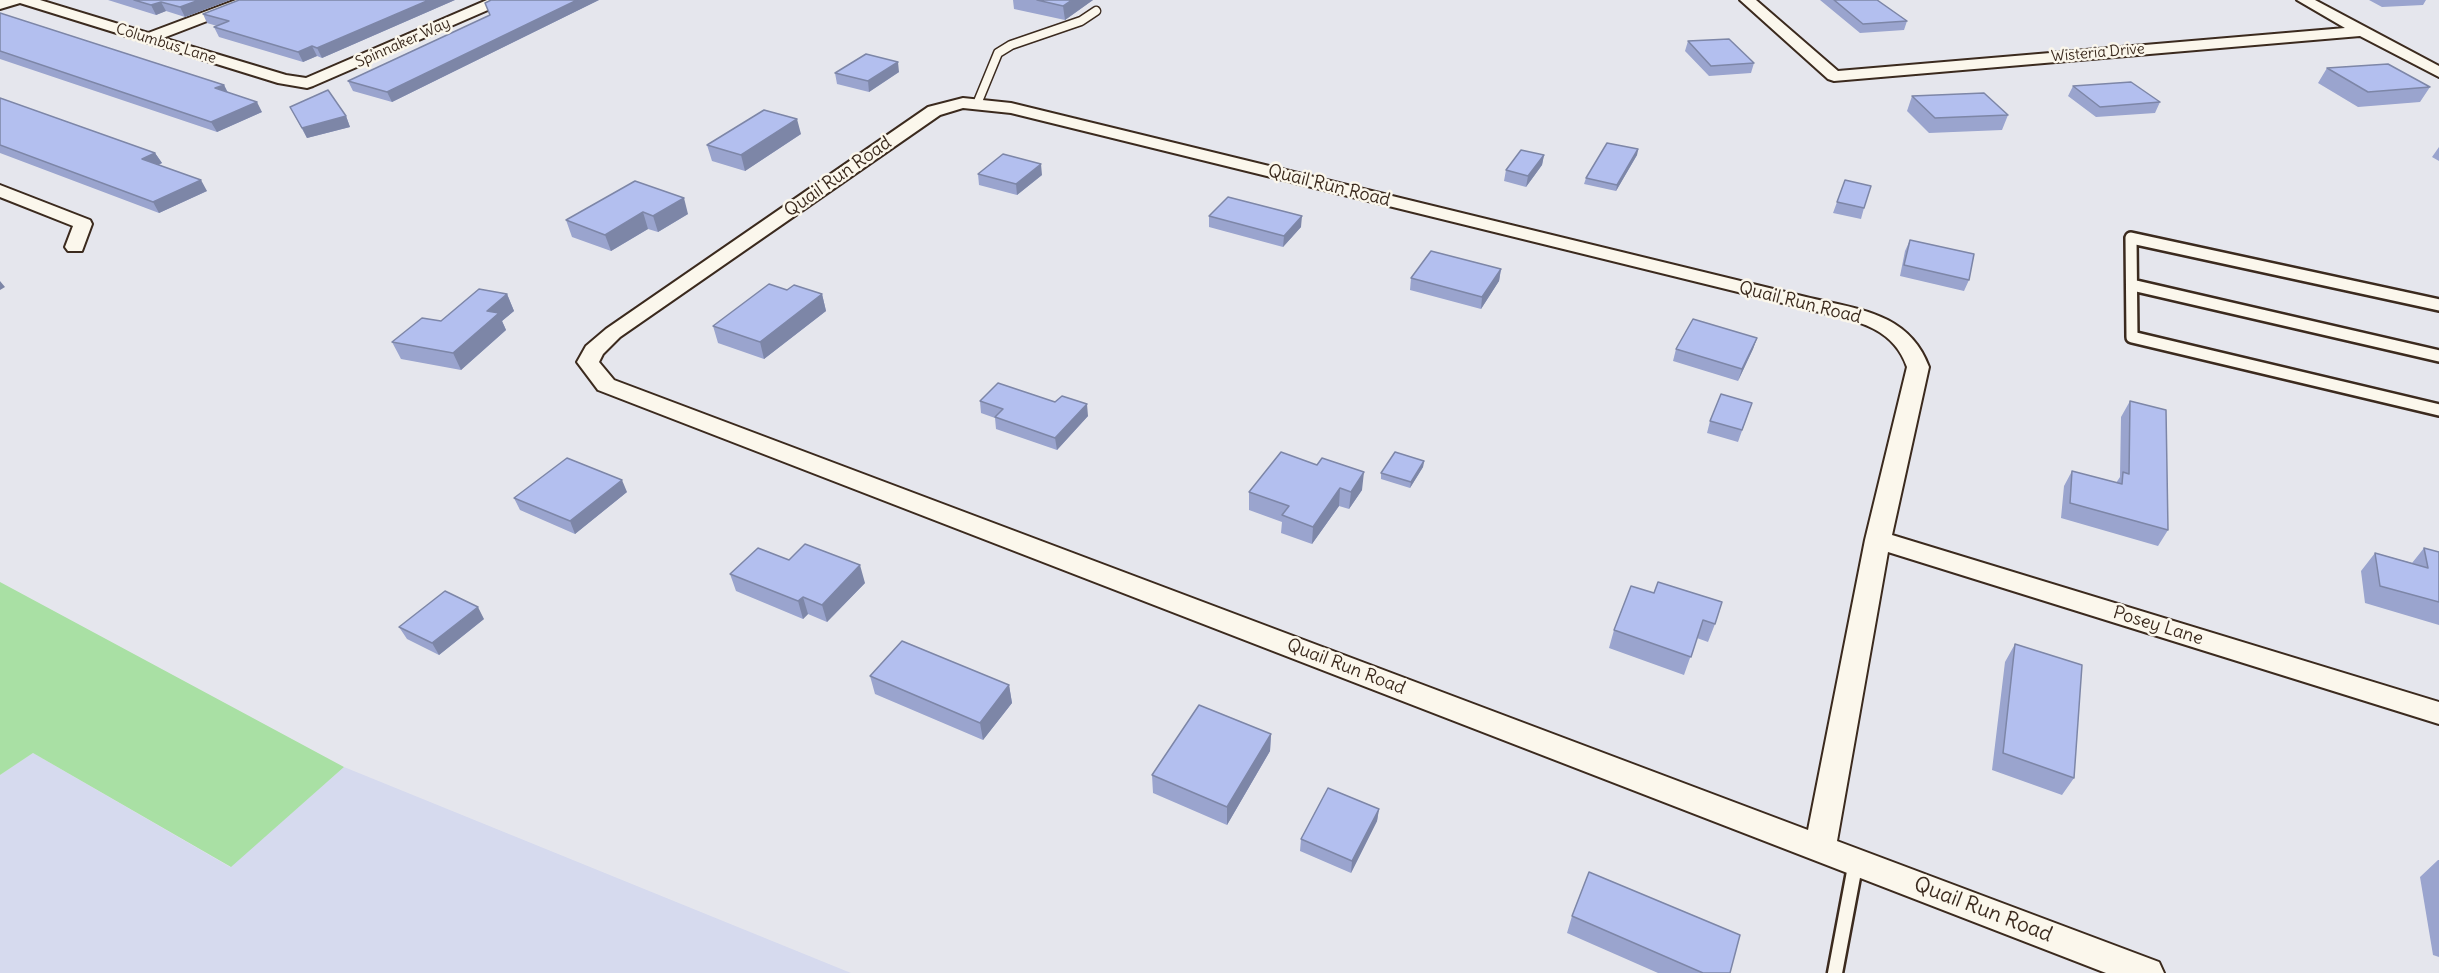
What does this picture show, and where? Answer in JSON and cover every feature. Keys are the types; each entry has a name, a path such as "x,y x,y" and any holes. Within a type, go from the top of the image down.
{"street":[{"path":"0,5 15,0"},
{"name":"Columbus Lane","path":"25,0 284,80 307,82"},
{"path":"149,38 249,0"},
{"name":"Spinnaker Way","path":"307,82 332,74 499,0"},
{"name":"Wisteria Drive","path":"1747,0 1834,76 2362,30"},
{"path":"2304,0 2439,72"},
{"name":"Quail Run Road","path":"1820,847 1878,540 1918,367 1912,350 1900,335 1881,324 1806,303 1011,108 963,103 934,111 613,333 594,351 588,362 606,385 2147,973"},
{"path":"0,190 83,224 75,247"},
{"name":"Posey Lane","path":"1878,540 2439,713"}],"lane":[{"path":"977,104 998,53 1011,45 1080,21 1096,11"},
{"path":"2439,305 2131,238 2133,337 2439,410"},
{"path":"2132,285 2439,356"},
{"path":"1835,973 1856,861"}],"shaded area":[{"path":"33,753 230,867 344,767 851,973 0,973 0,775"}],"green space":[{"path":"0,582 344,767 231,867 33,753 0,775"}],"building":[{"path":"134,0 199,0 180,7 161,2 151,5"},
{"path":"239,0 429,0 317,48 312,46 298,52 214,27 229,21 203,14"},
{"path":"491,0 577,0 387,92 348,81 490,15 485,3"},
{"path":"1037,0 1072,0 1063,6"},
{"path":"1834,0 1877,0 1907,21 1863,24"},
{"path":"0,13 224,85 215,88 257,102 211,122 0,51"},
{"path":"1729,39 1754,63 1711,66 1688,41"},
{"path":"866,54 898,62 868,81 835,73"},
{"path":"2388,64 2430,87 2368,92 2327,68"},
{"path":"2131,82 2160,102 2100,107 2073,86"},
{"path":"328,90 346,116 302,128 290,107"},
{"path":"1984,93 2008,115 1935,118 1912,96"},
{"path":"0,98 155,153 142,159 201,180 153,202 0,145"},
{"path":"764,110 797,119 741,155 707,145"},
{"path":"1607,143 1638,149 1617,185 1586,178"},
{"path":"1521,150 1544,155 1528,176 1506,170"},
{"path":"1003,154 1041,164 1016,184 978,174"},
{"path":"1845,180 1871,186 1864,208 1837,202"},
{"path":"635,181 684,198 653,216 643,212 605,235 566,220"},
{"path":"1228,197 1302,216 1284,236 1209,216"},
{"path":"1910,240 1974,254 1969,280 1904,265"},
{"path":"1431,251 1501,269 1482,297 1411,278"},
{"path":"769,284 787,290 794,285 822,294 760,342 713,326"},
{"path":"479,289 507,294 487,311 499,313 453,353 392,342 422,318 441,321"},
{"path":"1693,319 1757,338 1742,369 1676,349"},
{"path":"998,383 1055,402 1062,396 1087,404 1055,438 995,417 1003,409 980,401"},
{"path":"1721,394 1752,403 1742,430 1710,421"},
{"path":"2130,401 2166,410 2168,530 2070,503 2072,471 2122,484 2123,472 2129,474"},
{"path":"1281,452 1317,465 1322,458 1364,472 1351,492 1340,488 1313,527 1282,515 1289,506 1249,492"},
{"path":"1395,452 1424,461 1411,482 1381,473"},
{"path":"567,458 622,480 570,521 514,498"},
{"path":"805,544 860,565 822,605 803,597 798,601 730,574 758,548 789,560"},
{"path":"2424,548 2439,552 2439,602 2380,586 2375,553 2428,568"},
{"path":"1658,582 1722,602 1715,624 1703,620 1691,657 1614,630 1631,586 1654,593"},
{"path":"445,591 478,607 432,643 399,627"},
{"path":"902,641 1009,685 980,723 870,676"},
{"path":"2015,644 2082,665 2074,778 2003,753"},
{"path":"1199,705 1271,734 1227,807 1152,775"},
{"path":"1328,788 1379,809 1352,861 1301,839"},
{"path":"1589,872 1740,935 1730,973 1703,973 1572,916"}]}
